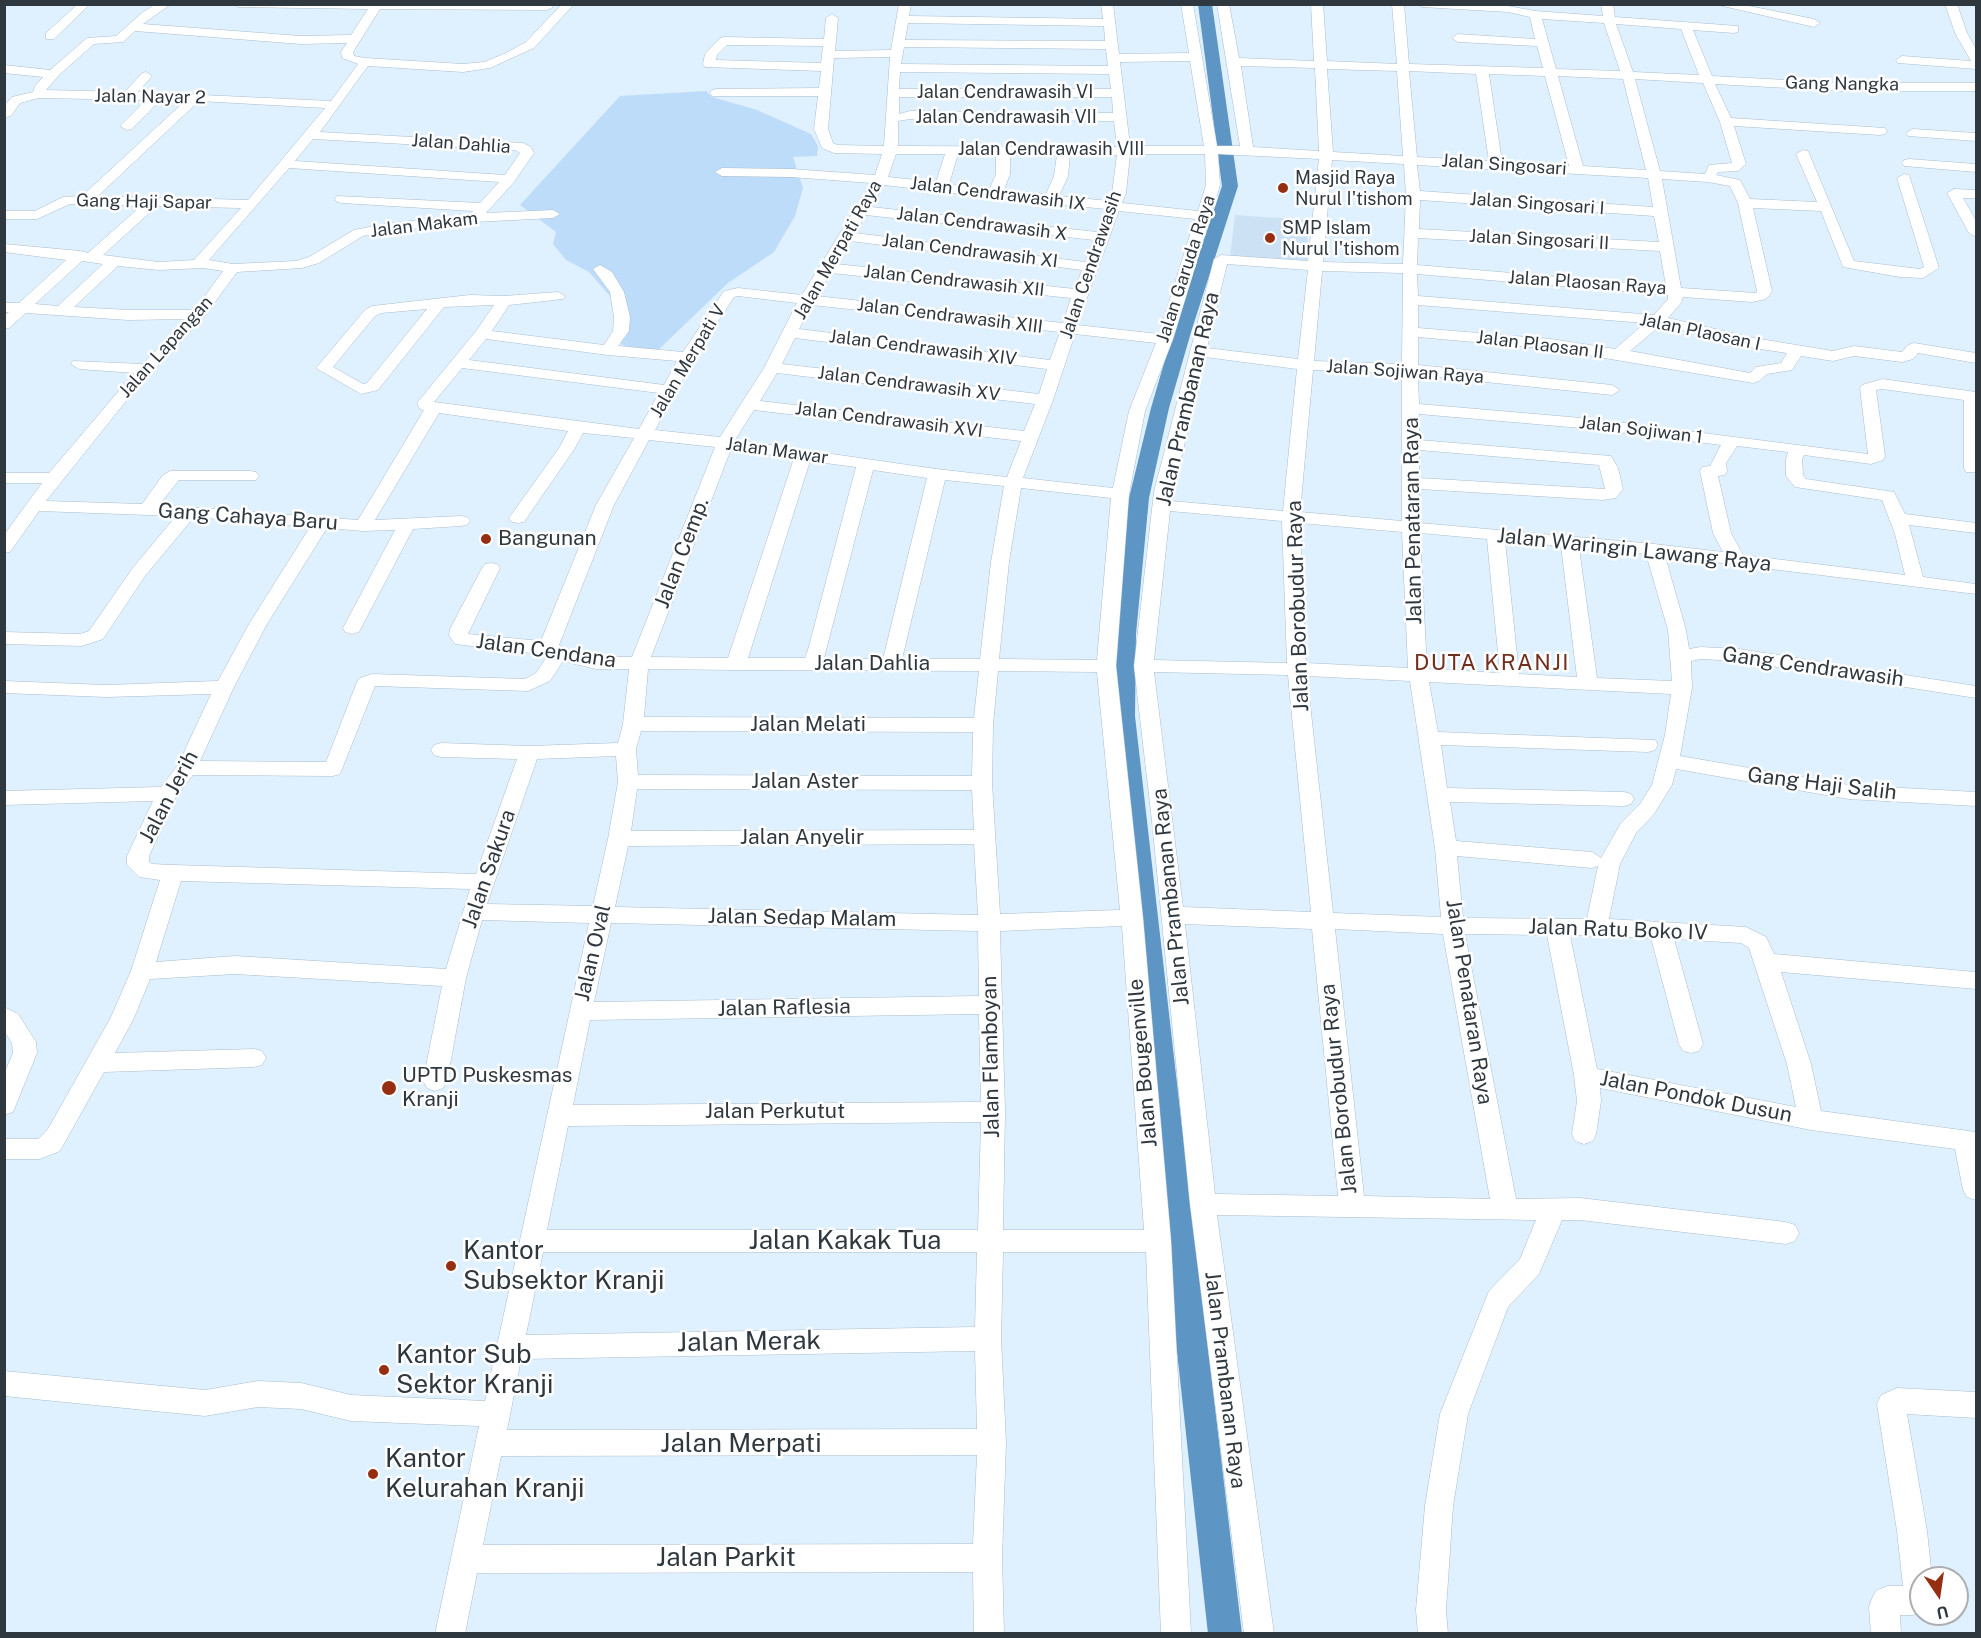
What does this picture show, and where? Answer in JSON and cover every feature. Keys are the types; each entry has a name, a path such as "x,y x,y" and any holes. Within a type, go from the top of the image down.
{"street":[{"path":"50,36 85,4"},
{"path":"6,113 16,100 39,94 41,86 91,41 117,40 135,27 147,14 166,4"},
{"path":"238,4 547,7"},
{"path":"376,5 355,39 347,55 348,58 365,62 463,68 486,65 530,45 569,4"},
{"name":"Jalan Cendrawasih","path":"1013,482 1070,330 1080,294 1119,193 1124,149 1107,4"},
{"name":"Jalan Garuda Raya","path":"1120,494 1137,411 1164,339 1213,185 1216,149 1187,4"},
{"path":"1223,4 1234,62 1243,150"},
{"name":"Jalan Borobudur Raya","path":"1317,4 1326,154 1291,518 1297,669 1352,1206"},
{"name":"Jalan Penataran Raya","path":"1398,4 1413,195 1410,269 1411,525 1418,677 1422,689 1446,848 1454,938 1505,1210"},
{"path":"1422,4 1508,9 1535,15 1686,26 1737,24 1749,9"},
{"path":"1607,4 1609,20 1628,75 1654,175 1674,290"},
{"path":"1719,4 1814,23"},
{"path":"1935,4 1951,5 1960,31 1977,59"},
{"path":"904,12 1109,23"},
{"name":"Jalan Merpati Raya","path":"725,443 772,368 807,299 848,236 880,180 891,148 896,55 904,12"},
{"path":"1535,15 1577,170"},
{"path":"716,93 824,92 832,18"},
{"path":"1686,26 1726,122 1739,164 1732,168 1714,168 1708,178 1735,183 1745,202 1826,207"},
{"path":"135,27 301,40 355,39"},
{"path":"1960,31 1977,32"},
{"path":"1458,38 1543,43"},
{"path":"828,55 724,40 711,54 710,65 828,55 1197,57"},
{"path":"896,55 934,43 1114,57"},
{"path":"1902,60 1977,65"},
{"name":"Jalan Lapangan","path":"4,548 54,478 124,393 199,314 233,268 203,264 201,259 252,204 335,105 365,62"},
{"name":"Gang Nangka","path":"1234,62 1628,75 1842,87 1977,87"},
{"path":"4,69 53,74"},
{"path":"1482,70 1496,165"},
{"path":"128,96 146,76"},
{"name":"Jalan Cendrawasih VIII","path":"824,92 821,129 830,147 1003,151 1216,149"},
{"name":"Jalan Cendrawasih VI","path":"893,93 1118,93"},
{"name":"Jalan Nayar 2","path":"39,94 196,97 335,105"},
{"path":"86,200 196,97"},
{"path":"127,126 155,98"},
{"name":"Jalan Cendrawasih VII","path":"892,119 910,115 1120,117"},
{"path":"1726,122 1880,131"},
{"path":"1913,133 1977,137"},
{"name":"Jalan Dahlia","path":"309,135 518,146 526,150 527,153 509,179 474,218"},
{"name":"Jalan Singosari","path":"1216,149 1708,178"},
{"path":"941,187 953,150"},
{"path":"1050,200 1061,176 1064,150"},
{"path":"995,194 1003,174 1003,151"},
{"path":"1803,154 1848,264 1900,273 1923,274 1932,268 1926,255 1904,178"},
{"path":"1909,163 1977,168"},
{"path":"285,164 509,179"},
{"name":"Jalan Cendrawasih IX","path":"722,172 791,173 880,180 1114,208 1202,216"},
{"path":"1977,194 1954,193 1977,233"},
{"name":"Jalan Singosari I","path":"1413,195 1661,212"},
{"path":"342,199 485,207"},
{"name":"Gang Haji Sapar","path":"4,215 37,215 61,201 252,204"},
{"path":"4,325 12,308 86,256 155,201"},
{"name":"Jalan Plaosan Raya","path":"1315,267 1410,269 1752,298 1761,296 1766,291 1745,202"},
{"name":"Jalan Cendrawasih X","path":"862,210 1102,237"},
{"name":"Jalan Makam","path":"233,268 297,265 314,260 359,233 474,218 553,214"},
{"name":"Jalan Singosari II","path":"1411,233 1668,247"},
{"name":"Jalan Cendrawasih XI","path":"848,236 1092,267"},
{"path":"4,248 159,266 203,264"},
{"name":"Jalan Prambanan Raya","path":"1258,1634 1203,1204 1144,666 1162,492 1221,259 1315,267"},
{"path":"60,312 115,261"},
{"name":"Jalan Cendrawasih XII","path":"828,268 1080,294"},
{"path":"600,269 608,275 616,292 622,317 621,331 608,350"},
{"name":"Jalan Plaosan II","path":"1410,332 1529,342 1618,354 1658,320 1676,300 1674,290"},
{"name":"Jalan Merpati V","path":"187,768 333,769 367,682 372,680 528,685 543,677 605,505 687,357 729,294 738,292 807,299"},
{"path":"439,303 372,387 361,388 324,368 370,313 377,309 439,303 470,300 504,301 558,296"},
{"name":"Jalan Cendrawasih XIII","path":"807,299 1164,339"},
{"name":"Jalan Plaosan I","path":"1410,300 1658,320 1754,343 1833,356 1854,351 1902,357 1907,356 1914,348 1977,358"},
{"path":"363,526 434,408 428,407 425,403 482,334 504,301"},
{"path":"12,308 128,315 199,314"},
{"name":"Jalan Cendrawasih XIV","path":"791,333 1055,365"},
{"path":"482,334 608,350 687,357"},
{"name":"Jalan Sojiwan Raya","path":"1197,351 1306,365 1410,369 1612,390"},
{"path":"1618,354 1753,378 1762,370 1782,368 1789,364 1796,351"},
{"path":"458,363 669,390"},
{"path":"79,364 147,369"},
{"name":"Jalan Cendrawasih XV","path":"772,368 1045,400"},
{"name":"Jalan Sojiwan 1","path":"1410,408 1593,424 1871,459 1877,456 1868,388 1882,384 1974,397"},
{"path":"1972,468 1974,397"},
{"name":"Jalan Cendrawasih XVI","path":"748,404 1029,437"},
{"name":"Jalan Mawar","path":"434,408 725,443 936,474 1120,494"},
{"path":"518,518 567,448 578,427"},
{"path":"1732,441 1718,463 1719,471 1708,471 1722,533 1736,559"},
{"name":"Jalan Cemp.","path":"639,663 725,443"},
{"path":"1411,444 1605,460 1610,468 1614,489 1610,494 1603,495 1411,483"},
{"path":"1797,449 1794,468 1795,476 1801,483 1814,487 1879,493 1888,496 1904,534 1915,580"},
{"path":"736,664 804,454"},
{"path":"812,664 818,650 866,463"},
{"path":"891,664 936,484 936,474"},
{"path":"147,509 169,479 176,475 250,476"},
{"path":"4,478 54,478"},
{"name":"Jalan Flamboyan","path":"989,1634 987,1558 992,1442 988,1339 993,1112 989,923 982,783 983,724 1000,562 1013,482"},
{"name":"Jalan Bougenville","path":"1120,494 1106,666 1132,918 1158,1241 1176,1634"},
{"name":"Jalan Waringin Lawang Raya","path":"1162,505 1291,518 1411,525 1496,536 1654,549 1977,589"},
{"name":"Gang Cahaya Baru","path":"35,506 189,511 363,526 461,521"},
{"path":"4,638 81,640 96,635 138,573 189,511"},
{"path":"1897,518 1977,528"},
{"name":"Jalan Jerih","path":"322,522 258,624 224,687 187,768 167,794 138,856 138,865 147,872 482,882"},
{"path":"352,628 407,524"},
{"path":"1496,536 1510,680"},
{"path":"1569,543 1588,683"},
{"path":"1596,927 1610,864 1628,828 1647,808 1662,785 1682,688 1677,630 1654,549"},
{"name":"Jalan Cendana","path":"491,568 458,635 462,640 554,650 575,659 596,663 639,663"},
{"name":"Gang Cendrawasih","path":"1681,657 1713,653 1739,655 1977,692"},
{"name":"Jalan Dahlia","path":"639,663 1106,666"},
{"name":"Jalan Oval","path":"450,1634 580,1011 619,839 627,782 626,749 633,724 639,663"},
{"path":"1144,666 1297,669 1418,677 1682,688"},
{"path":"4,687 106,691 224,687"},
{"name":"Jalan Melati","path":"633,724 983,724"},
{"path":"1430,738 1648,745"},
{"path":"441,750 529,753 626,749"},
{"name":"Jalan Sakura","path":"435,1081 455,978 473,912 529,753"},
{"name":"Gang Haji Salih","path":"1668,761 1840,791 1977,799"},
{"name":"Jalan Aster","path":"627,782 982,783"},
{"path":"4,798 167,794"},
{"path":"1437,795 1624,800"},
{"name":"Jalan Anyelir","path":"619,839 985,837"},
{"path":"1446,848 1592,860"},
{"path":"4,1149 36,1149 51,1144 99,1063 122,1018 142,971 173,873"},
{"name":"Jalan Sedap Malam","path":"473,912 989,923 1132,918"},
{"name":"Jalan Ratu Boko IV","path":"1173,915 1454,926 1596,927 1746,935 1758,943 1766,962 1799,1064 1811,1120"},
{"name":"Jalan Pondok Dusun","path":"1557,928 1586,1075 1644,1089 1811,1120"},
{"path":"1661,932 1691,1044"},
{"path":"1766,962 1977,980"},
{"path":"142,971 235,965 455,978"},
{"name":"Jalan Raflesia","path":"580,1011 989,1005"},
{"path":"4,1016 10,1020 24,1042 25,1053 4,1105"},
{"path":"99,1063 254,1058"},
{"path":"1584,1134 1588,1101 1586,1075"},
{"name":"Jalan Perkutut","path":"558,1118 577,1114 993,1112"},
{"path":"1811,1120 1887,1132 1971,1141 1977,1190"},
{"path":"1203,1204 1505,1210 1580,1209 1786,1233"},
{"path":"1432,1634 1431,1610 1439,1506 1454,1414 1498,1299 1530,1266 1554,1208"},
{"name":"Jalan Kakak Tua","path":"532,1242 1158,1241"},
{"name":"Jalan Merak","path":"511,1347 988,1339"},
{"path":"4,1383 206,1403 258,1394 301,1396 351,1408 497,1414"},
{"path":"1886,1634 1884,1607 1888,1601 1912,1600 1918,1594 1912,1531 1891,1404 1897,1401 1977,1405"},
{"name":"Jalan Merpati","path":"490,1443 992,1442"},
{"name":"Jalan Parkit","path":"466,1559 987,1558"}],"shaded area":[{"path":"706,91 712,97 757,110 811,134 818,146 817,156 793,157 803,188 795,216 774,252 728,283 654,354 622,345 615,329 617,304 589,272 566,260 553,244 556,232 520,205 620,96"},
{"name":"SMP Islam Nurul I'tishom","path":"1235,215 1308,220 1307,260 1230,257"}],"waterway":[{"path":"1205,4 1230,186 1183,329 1160,408 1139,498 1125,634 1124,716 1176,1206 1225,1634"}],"place":[{"name":"Masjid Raya Nurul I'tishom","path":"1283,188"},
{"name":"SMP Islam Nurul I'tishom","path":"1270,238"},
{"name":"Bangunan","path":"486,539"},
{"name":"UPTD Puskesmas Kranji","path":"389,1088"},
{"name":"Kantor Subsektor Kranji","path":"451,1266"},
{"name":"Kantor Sub Sektor Kranji","path":"384,1370"},
{"name":"Kantor Kelurahan Kranji","path":"373,1474"}],"district":[{"name":"DUTA KRANJI","path":"1492,663"}]}
